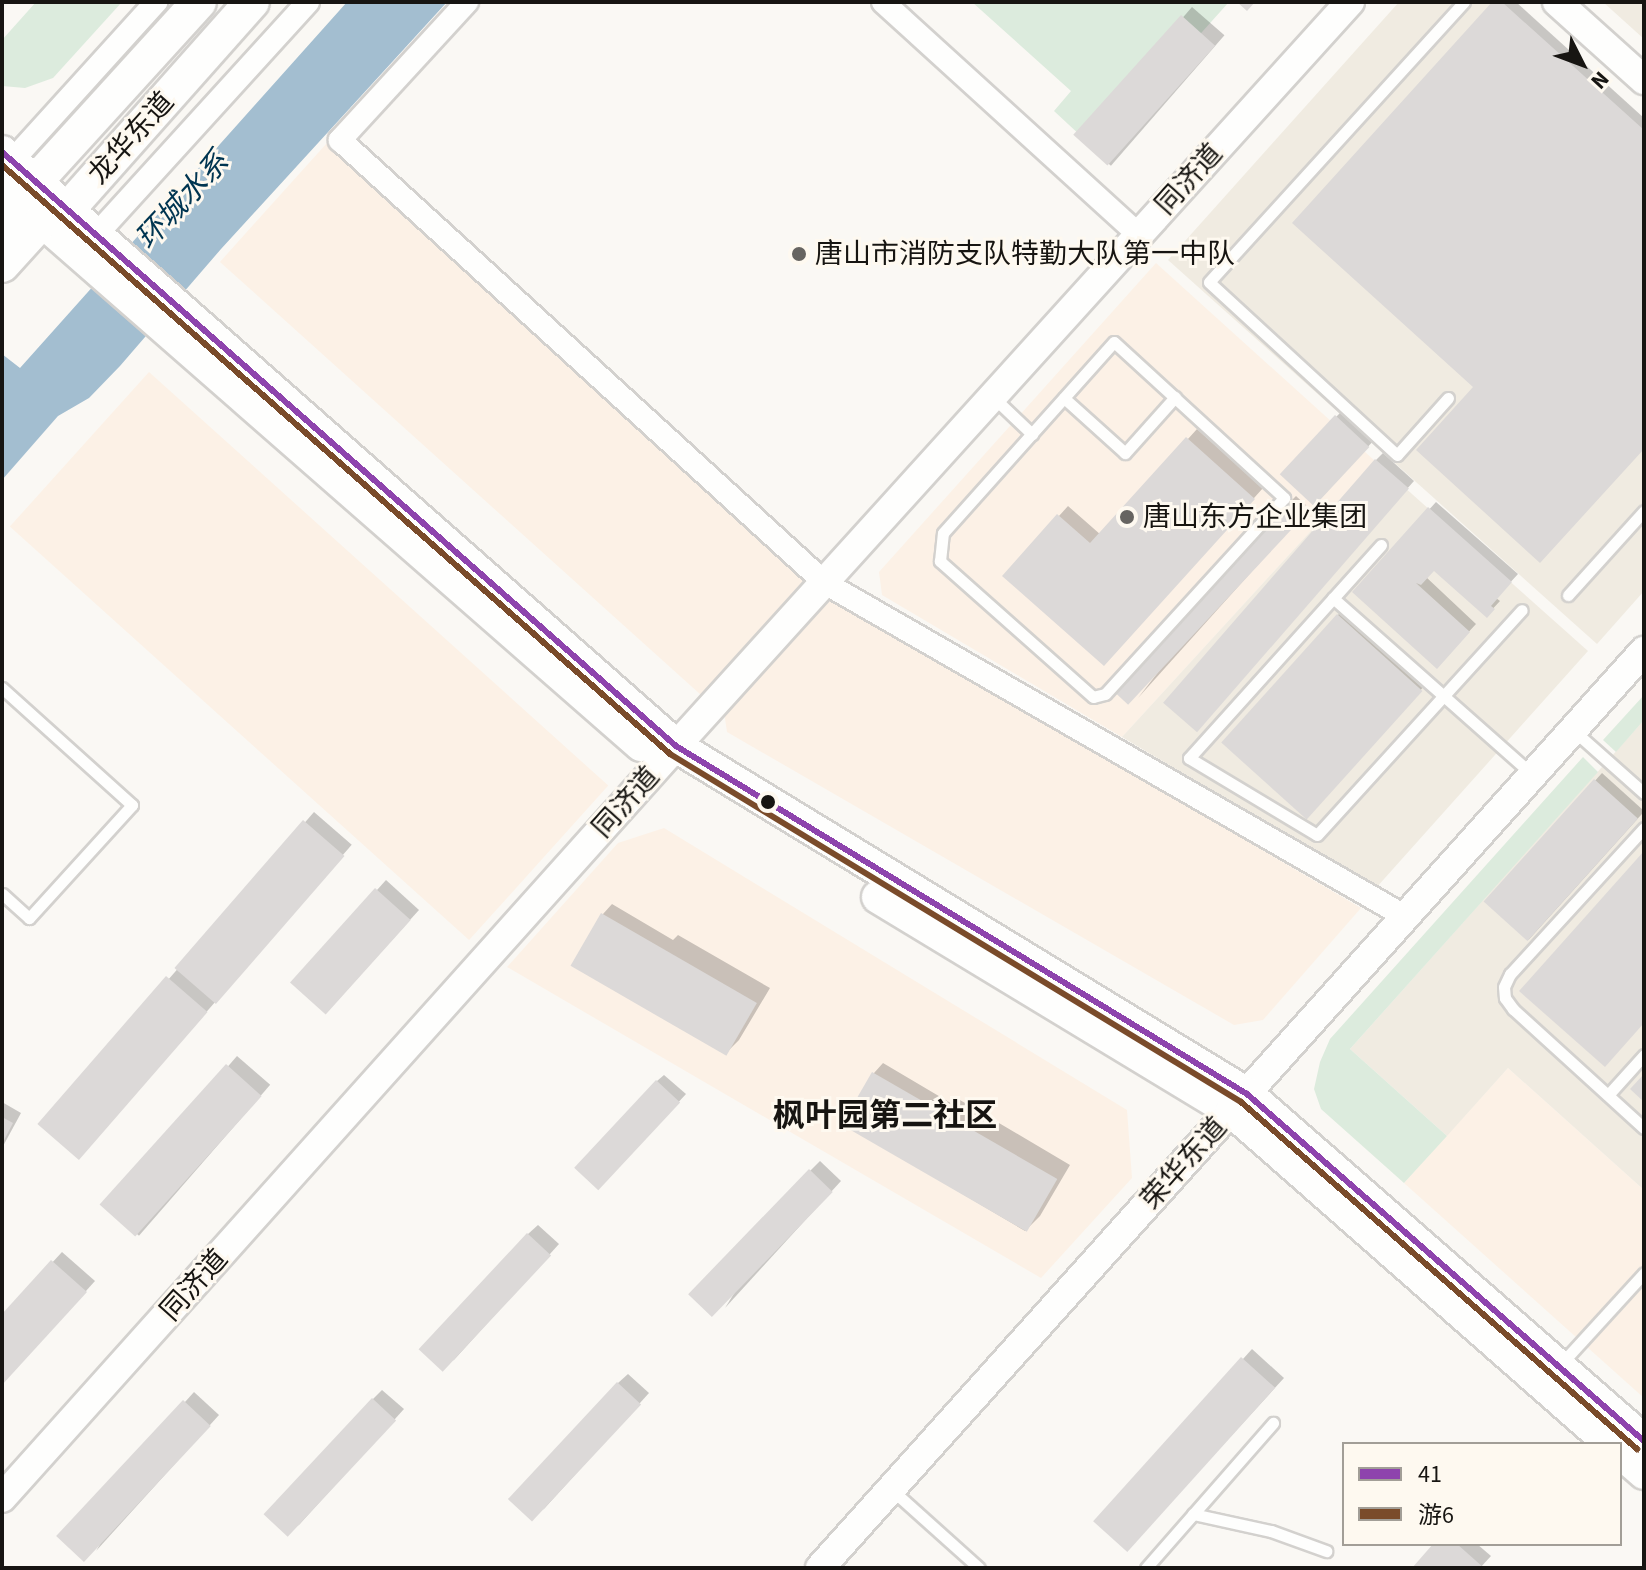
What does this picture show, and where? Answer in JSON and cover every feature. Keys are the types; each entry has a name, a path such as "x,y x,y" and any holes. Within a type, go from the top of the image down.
{"main road":[{"name":"龙华东道","path":"2,265 23,193 199,2"},
{"name":"龙华东道","path":"23,193 252,2"},
{"path":"23,193 103,253 175,324 668,755 1240,1102 1559,1366 1644,1441"},
{"path":"1240,1102 1609,1442"},
{"path":"1622,1454 1644,1473"}],"street":[{"path":"23,193 156,2"},
{"path":"103,253 308,2"},
{"path":"467,2 340,140 825,583 1406,917"},
{"path":"883,2 1139,235"},
{"name":"同济道","path":"2,1498 668,755 1350,2"},
{"path":"1557,2 1644,80"},
{"name":"荣华东道","path":"820,1568 1644,651"}],"lane":[{"path":"1448,398 1397,455 1209,282 1464,2"},
{"path":"1114,342 1284,498 1105,694 1093,697 940,561 943,533 1032,434 1114,342"},
{"path":"993,397 1032,434"},
{"path":"1064,398 1125,453 1175,397"},
{"path":"1568,595 1642,517"},
{"path":"1381,545 1189,758 1317,835 1522,610"},
{"path":"1333,598 1532,774"},
{"path":"2,688 132,805 29,918 2,894"},
{"path":"1572,730 1644,793"},
{"path":"1644,828 1510,974 1504,987 1505,998 1513,1009 1644,1128"},
{"path":"1608,1095 1644,1055"},
{"path":"1559,1366 1644,1273"},
{"path":"1146,1568 1273,1423"},
{"path":"891,1489 979,1568"},
{"path":"1193,1514 1271,1531 1326,1551"}],"shaded area":[{"path":"1399,2 1499,2 1644,133 1644,591 1597,644 1168,260"},
{"path":"1603,2 1644,2 1644,39"},
{"path":"327,143 808,576 701,695 220,262"},
{"name":"唐山东方企业集团","path":"1156,263 1375,461 1122,737 882,595 879,572"},
{"path":"149,372 608,786 469,940 10,527"},
{"path":"1375,461 1588,651 1376,888 1122,737"},
{"path":"830,597 1361,908 1263,1020 1234,1025 727,732 724,712"},
{"path":"1644,720 1644,1190 1508,1068 1447,1136 1350,1049"},
{"path":"664,828 1127,1110 1132,1178 1041,1278 507,967 618,843"},
{"path":"1508,1068 1644,1190 1644,1398 1404,1183"}],"green space":[{"path":"36,2 122,2 53,78 25,88 2,86 2,40"},
{"path":"972,2 1229,2 1096,150 1054,111 1071,91"},
{"path":"1644,695 1644,720 1616,752 1603,740"},
{"path":"1583,757 1598,772 1350,1049 1447,1136 1404,1183 1321,1109 1314,1089 1320,1062 1330,1039"}],"water":[{"name":"环城水系","path":"347,2 447,2 221,249 120,366 89,398 58,416 2,480 2,354 20,368"}],"building":[{"path":"1237,2 1255,2 1247,11"},
{"path":"1492,2 1502,2 1644,130 1644,449 1540,563 1416,450 1473,387 1292,223"},
{"path":"1181,15 1215,46 1107,165 1073,135"},
{"path":"1335,415 1369,447 1314,506 1280,474"},
{"path":"1186,437 1255,499 1104,666 1002,576 1057,514 1090,543"},
{"path":"1375,459 1409,489 1197,732 1163,703"},
{"path":"1288,501 1304,516 1128,705 1112,690"},
{"path":"1428,507 1512,582 1491,606 1495,609 1487,618 1434,571 1421,585 1416,583 1470,632 1437,669 1352,592"},
{"path":"1337,614 1422,691 1307,820 1221,743"},
{"path":"1594,779 1638,818 1527,941 1484,902"},
{"path":"303,820 345,856 216,1004 174,968"},
{"path":"1644,851 1644,1023 1605,1067 1519,991"},
{"path":"375,888 411,920 326,1014 290,982"},
{"path":"601,913 757,1003 726,1056 570,966"},
{"path":"166,976 208,1012 79,1160 37,1124"},
{"path":"226,1064 262,1096 135,1237 100,1204"},
{"path":"872,1072 1057,1179 1027,1232 842,1125"},
{"path":"1644,1074 1644,1102 1630,1089"},
{"path":"656,1080 680,1103 598,1190 574,1168"},
{"path":"2,1117 13,1123 2,1144"},
{"path":"809,1169 833,1192 712,1317 688,1294"},
{"path":"527,1233 551,1256 443,1372 419,1349"},
{"path":"51,1260 87,1292 2,1385 2,1314"},
{"path":"1241,1357 1275,1388 1127,1552 1093,1521"},
{"path":"617,1382 641,1405 532,1522 508,1499"},
{"path":"372,1398 396,1421 288,1537 264,1514"},
{"path":"183,1400 211,1426 84,1562 56,1536"},
{"path":"1431,1546 1459,1546 1484,1568 1412,1568"}],"transit line":[{"name":"41","path":"2,152 676,746 1247,1094 1644,1441"},
{"name":"游6","path":"2,165 670,754 1241,1102 1637,1449"}],"place":[{"name":"唐山市消防支队特勤大队第一中队","path":"799,254"},
{"name":"唐山东方企业集团","path":"1127,517"}],"district":[{"name":"枫叶园第二社区","path":"885,1116"}]}
